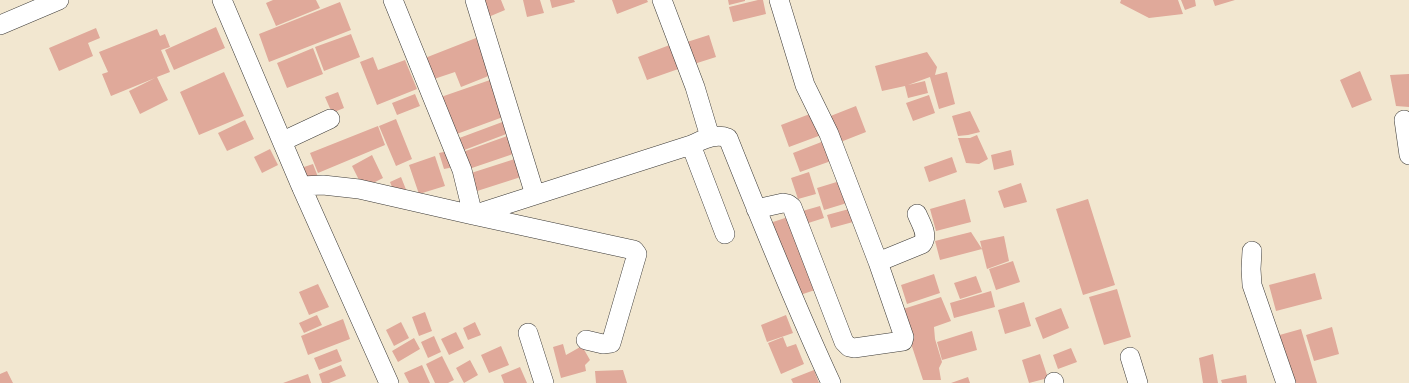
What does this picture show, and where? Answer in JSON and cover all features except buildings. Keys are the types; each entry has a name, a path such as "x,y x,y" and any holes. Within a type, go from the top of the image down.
{"street":[{"path":"0,25 59,0"},
{"path":"222,0 301,186 389,383"},
{"path":"393,0 462,170 473,215"},
{"path":"475,0 535,195"},
{"path":"662,0 695,87 710,137"},
{"path":"756,209 783,203 792,207 844,342 849,347 854,348 903,341 904,337 878,262 829,134 805,85 779,0"},
{"path":"283,141 330,120"},
{"path":"1404,120 1409,155"},
{"path":"473,215 691,145 710,137 722,136 728,138 756,209 809,335 831,383"},
{"path":"691,145 726,234"},
{"path":"301,186 323,185 359,189 634,250 637,254 611,343 603,344 586,340"},
{"path":"878,262 922,244 926,235 917,214"},
{"path":"1252,251 1250,268 1252,285 1286,383"},
{"path":"528,333 544,383"},
{"path":"1130,356 1138,383"}]}
